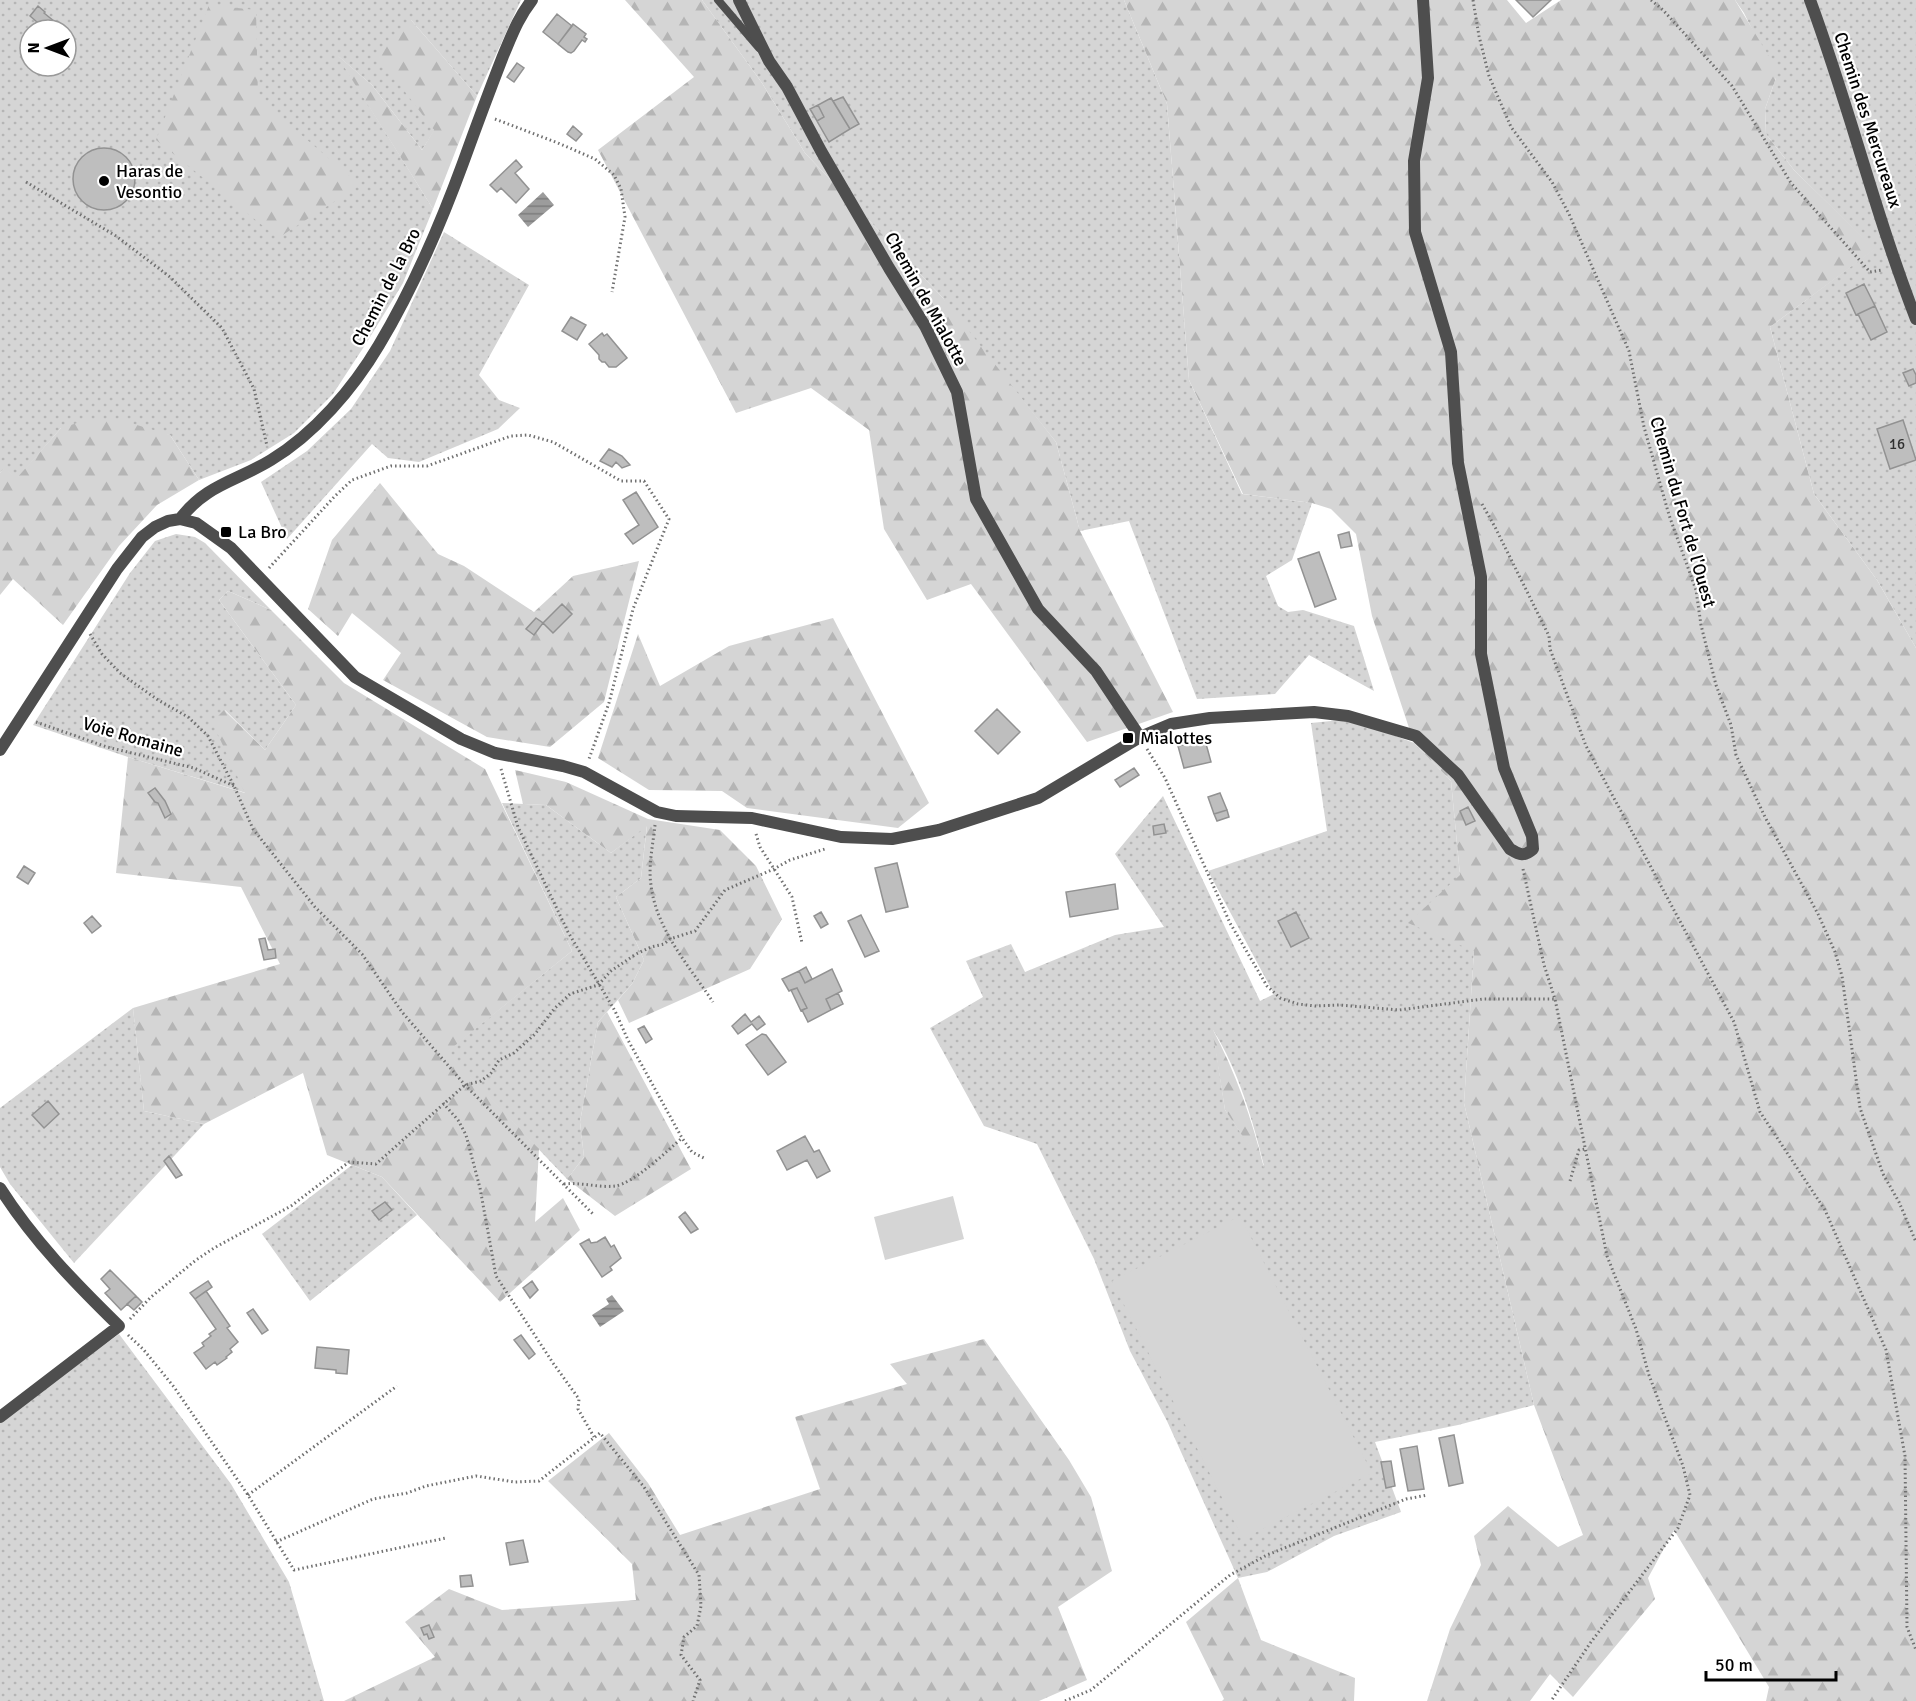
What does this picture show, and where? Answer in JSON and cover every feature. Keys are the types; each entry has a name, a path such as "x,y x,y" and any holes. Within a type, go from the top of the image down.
{"street":[{"name":"Chemin de la Bro","path":"180,519 192,504 208,491 270,461 302,439 339,401 378,346 416,274 458,178 521,14 532,0"},
{"name":"Chemin de Mialotte","path":"739,0 769,61 787,87 888,268 925,326 957,392 976,499 1038,609 1096,671 1140,737"},
{"path":"0,750 117,569 142,537 168,521 180,519 196,523 220,539 356,677 461,739 495,753 563,765 584,772 657,812 676,816 752,818 841,837 892,839 939,830 1038,798 1140,737 1171,724 1210,718 1314,712 1348,716 1416,736 1458,775 1510,849 1520,855 1526,855 1533,849 1532,836 1504,768 1481,654 1481,577 1458,463 1451,352 1415,232 1414,161 1428,78 1423,0"},
{"name":"Chemin des Mercureaux","path":"1810,0 1832,61 1895,266 1916,319"},
{"path":"0,1188 14,1210 65,1273 118,1326 0,1417"}],"lane":[{"path":"718,0 769,61"}],"path":[{"name":"Chemin du Fort de l'Ouest","path":"1473,0 1489,76 1511,127 1552,182 1569,214 1629,351 1636,394 1649,448 1669,515 1696,590 1701,625 1716,685 1731,725 1736,755 1765,817 1818,914 1835,952 1842,976 1860,1108 1882,1174 1899,1202 1916,1242"},
{"path":"1651,0 1663,10 1732,86 1791,183 1870,272 1895,266"},
{"path":"481,114 595,159 614,175 621,189 625,217 612,292"},
{"path":"26,182 116,236 170,277 222,328 254,389 270,461"},
{"path":"260,579 334,496 352,480 392,466 427,466 511,436 528,435 553,442 621,481 644,481 669,519 633,609 609,703 584,772"},
{"path":"1480,500 1549,636 1550,649 1586,746 1734,1022 1760,1112 1825,1210 1886,1350 1905,1456 1907,1627 1916,1650"},
{"path":"83,622 102,654 120,674 188,717 208,736 253,829 315,907 362,954 402,1012 465,1085 594,1215"},
{"name":"Voie Romaine","path":"23,717 107,747 194,768 234,786"},
{"path":"1140,737 1165,778 1230,923 1267,986 1280,998 1298,1004 1315,1006 1340,1005 1399,1010 1483,999 1555,999"},
{"path":"495,753 518,827 568,932 615,1011 628,1040 682,1138 692,1152 706,1159"},
{"path":"657,812 650,883 655,908 670,939 713,1002"},
{"path":"752,818 760,847 792,897 802,943"},
{"path":"118,1326 125,1324 151,1297 196,1260 291,1206 349,1162 376,1164 465,1085 481,1081 491,1073 499,1060 514,1053 535,1034 554,1009 570,994 598,985 611,971 636,954 695,931 725,890 774,870 790,860 824,850 841,837"},
{"path":"1520,855 1544,965 1555,999 1607,1256 1636,1329 1649,1375 1683,1466 1690,1495 1678,1527 1591,1642 1551,1701"},
{"path":"443,1103 458,1120 466,1135 480,1188 496,1276 552,1363 579,1399 578,1409 594,1437"},
{"path":"564,1184 614,1186 627,1183 682,1138"},
{"path":"1570,1181 1579,1150 1585,1149"},
{"path":"118,1326 143,1348 174,1387 249,1495 294,1570 446,1538"},
{"path":"249,1495 397,1386"},
{"path":"276,1542 373,1499 407,1493 426,1486 476,1476 515,1482 538,1481 600,1433 644,1487 699,1575 701,1606 697,1626 684,1637 681,1655 700,1680 693,1701"},
{"path":"1065,1701 1091,1690 1230,1575 1267,1555 1406,1499 1428,1495"}],"green space":[{"path":"0,0 521,0 477,96 411,20 434,131 422,150 372,85 338,56 433,209 403,283 367,342 333,394 294,433 251,460 199,480 170,435 61,428 16,480 5,468 0,473"},
{"path":"625,0 702,0 762,83 805,153 943,298 1056,442 1080,531 1173,712 1087,742 971,584 927,600 884,529 869,430 811,388 736,413 598,150 694,77"},
{"path":"702,0 1124,0 1167,104 1189,380 1242,494 1312,503 1292,560 1266,576 1278,606 1288,612 1303,610 1354,626 1374,691 1309,655 1275,694 1197,699 1129,521 1080,531 1056,442 943,298 805,153 762,83"},
{"path":"1124,0 1507,0 1526,23 1561,0 1735,0 1776,68 1776,78 1765,109 1766,134 1794,170 1875,249 1770,327 1814,494 1877,580 1916,648 1916,1701 1766,1701 1769,1687 1674,1530 1648,1578 1655,1599 1573,1697 1550,1674 1530,1701 1427,1701 1450,1629 1481,1565 1474,1536 1508,1506 1558,1547 1583,1535 1534,1405 1464,1103 1474,951 1408,923 1460,875 1451,781 1414,743 1372,616 1356,534 1331,509 1312,503 1243,494 1189,380 1167,104"},
{"path":"1735,0 1916,0 1916,648 1877,580 1814,494 1770,327 1874,249 1794,170 1766,134 1765,109 1776,78 1744,13"},
{"path":"209,5 256,10 258,98 360,185 278,238 156,140"},
{"path":"411,20 477,96 433,209 336,54 372,85 422,150 434,130 377,55"},
{"path":"444,232 529,285 479,375 499,400 520,408 498,429 419,462 388,458 372,444 287,539 261,482 307,451 351,409 390,351"},
{"path":"117,419 170,435 199,480 157,505 119,546 63,625 13,579 0,595 0,473 5,467 16,479 61,428 87,420"},
{"path":"380,483 438,554 464,566 534,612 573,576 639,561 604,702 550,747 487,737 383,680 401,653 352,613 338,636 308,609 332,540"},
{"path":"176,534 195,537 205,543 271,610 228,591 219,600 296,705 265,750 225,710 246,793 33,725 130,573 155,541"},
{"path":"228,591 271,610 344,683 485,769 572,951 447,1052 539,1149 535,1222 563,1198 580,1230 500,1302 382,1177 327,1155 303,1073 204,1124 144,1111 133,1008 280,964 241,887 116,873 128,757 245,793 212,722 224,710 265,750 296,705 219,600"},
{"path":"833,618 929,803 898,828 747,808 722,791 649,790 598,758 638,634 660,686 729,646"},
{"path":"1351,719 1414,743 1451,781 1460,875 1474,951 1464,1103 1534,1405 1458,1425 1375,1442 1401,1512 1334,1536 1267,1572 1238,1578 1167,1421 1130,1351 1094,1259 1037,1144 984,1126 930,1028 983,997 966,961 1011,944 1025,972 1115,935 1164,927 1115,854 1163,796 1260,1001 1274,994 1208,871 1327,831 1311,723","holes":["1213,1030 1244,1096 1264,1166 1225,1110"]},
{"path":"515,770 566,782 648,819 720,830 756,866 782,919 750,969 629,1023 618,1000 632,984 644,960 616,897 641,878 647,826 611,853 546,805 523,804"},
{"path":"502,803 546,805 611,853 647,825 641,878 616,897 644,960 632,984 598,1022 580,1122 584,1157 567,1179 446,1052 572,951"},
{"path":"133,1008 144,1111 204,1124 74,1263 10,1184 0,1167 0,1108"},
{"path":"607,1012 691,1169 615,1216 567,1179 584,1157 580,1122 598,1022"},
{"path":"1212,1028 1229,1062 1242,1097 1264,1168 1225,1110"},
{"path":"352,1165 382,1177 417,1215 310,1301 262,1234"},
{"path":"953,1196 964,1239 885,1260 874,1217"},
{"path":"1240,1216 1372,1473 1243,1539 1112,1281"},
{"path":"119,1334 231,1484 289,1582 324,1701 0,1701 0,1422"},
{"path":"984,1339 1069,1460 1091,1497 1112,1571 1058,1607 1087,1680 1039,1701 344,1701 435,1657 405,1622 449,1589 502,1610 636,1600 632,1564 548,1481 609,1433 648,1483 680,1535 820,1489 795,1417 907,1384 890,1364"},
{"path":"1238,1578 1261,1640 1355,1678 1354,1701 1222,1701 1224,1699 1186,1622"}],"shaded area":[{"path":"543,192 554,205 528,227 518,215"},
{"path":"612,1295 624,1311 600,1327 592,1315 609,1304 606,1299"}],"building":[{"path":"1516,0 1551,0 1533,17"},
{"path":"38,6 50,18 32,18 30,16"},
{"path":"557,14 572,26 558,44 543,32"},
{"path":"573,24 586,34 584,37 587,39 585,42 582,40 571,53 558,44"},
{"path":"517,63 524,68 514,82 507,77"},
{"path":"843,97 859,124 850,129 833,101"},
{"path":"831,98 850,129 829,142 817,121 824,117 818,105"},
{"path":"818,105 824,117 817,121 810,109"},
{"path":"573,126 582,134 576,141 567,134"},
{"name":"Haras de Vesontio","path":"98,148 110,148 126,157 133,167 135,179 133,191 126,201 110,210 98,210 87,205 78,196 73,185 73,173 78,162 87,153"},
{"path":"516,160 522,167 515,173 529,189 516,203 501,188 497,192 490,185"},
{"path":"1864,284 1875,306 1856,315 1846,293"},
{"path":"1875,306 1887,332 1871,340 1858,314"},
{"path":"571,317 586,325 577,340 562,331"},
{"path":"602,333 604,336 607,334 627,358 616,367 609,367 602,362 589,344"},
{"path":"1913,369 1916,383 1909,386 1903,373"},
{"path":"1903,420 1916,460 1890,469 1877,429"},
{"path":"609,449 622,456 630,465 622,468 616,462 612,467 600,461"},
{"path":"636,492 658,527 633,544 625,534 639,525 623,500"},
{"path":"1349,532 1352,546 1341,548 1338,535"},
{"path":"1319,552 1336,599 1315,607 1298,559"},
{"path":"562,604 572,614 553,633 543,623"},
{"path":"536,618 543,623 534,635 526,629"},
{"path":"997,709 1020,732 998,754 975,731"},
{"path":"1205,740 1211,762 1184,768 1178,746"},
{"path":"1134,768 1139,775 1120,787 1115,780"},
{"path":"155,788 171,814 165,818 158,803 148,793"},
{"path":"1220,793 1227,810 1214,814 1208,797"},
{"path":"1468,807 1475,821 1466,825 1460,811"},
{"path":"1227,810 1229,817 1217,821 1214,814"},
{"path":"1164,824 1166,833 1154,835 1153,826"},
{"path":"897,863 908,907 886,912 875,868"},
{"path":"24,866 35,873 28,884 17,877"},
{"path":"1115,884 1118,909 1070,917 1066,892"},
{"path":"821,912 828,924 821,928 814,916"},
{"path":"1296,912 1309,938 1291,947 1278,921"},
{"path":"861,915 879,951 865,957 848,921"},
{"path":"92,916 101,926 92,933 84,923"},
{"path":"265,938 268,950 275,949 276,958 264,960 259,939"},
{"path":"806,967 812,979 805,983 799,971"},
{"path":"832,969 842,991 826,999 831,1010 808,1022 802,1010 807,1008 797,988 789,991 782,979 799,971 805,983"},
{"path":"797,988 807,1008 801,1011 791,990"},
{"path":"838,993 843,1004 831,1010 826,999"},
{"path":"745,1014 751,1022 759,1016 765,1024 757,1030 752,1024 738,1034 732,1026"},
{"path":"644,1026 652,1039 646,1043 638,1029"},
{"path":"762,1034 766,1035 786,1062 768,1075 746,1045"},
{"path":"48,1101 59,1114 44,1128 32,1115"},
{"path":"805,1136 814,1152 819,1150 830,1171 817,1178 807,1160 787,1170 777,1151"},
{"path":"169,1156 182,1175 176,1178 164,1161"},
{"path":"385,1202 392,1210 379,1220 372,1211"},
{"path":"685,1212 698,1229 691,1233 679,1217"},
{"path":"605,1237 611,1247 614,1245 621,1258 610,1267 612,1270 602,1277 580,1244 589,1239 591,1243 597,1242"},
{"path":"110,1270 136,1296 121,1310 105,1293 110,1289 101,1279"},
{"path":"208,1281 212,1287 195,1299 190,1293"},
{"path":"532,1281 538,1290 530,1298 523,1288"},
{"path":"206,1291 230,1326 227,1328 238,1342 230,1349 232,1352 227,1358 217,1365 215,1362 206,1369 194,1353 204,1346 202,1343 216,1329 195,1299"},
{"path":"136,1296 142,1302 134,1310 127,1304"},
{"path":"253,1309 268,1330 262,1334 247,1313"},
{"path":"521,1335 535,1354 529,1359 514,1340"},
{"path":"317,1347 349,1350 347,1374 336,1373 336,1370 315,1368"},
{"path":"1454,1435 1463,1483 1449,1486 1439,1438"},
{"path":"1417,1446 1424,1489 1408,1491 1400,1449"},
{"path":"1391,1461 1395,1486 1386,1488 1381,1462"},
{"path":"523,1540 528,1562 510,1565 506,1543"},
{"path":"471,1575 473,1586 461,1587 460,1576"},
{"path":"429,1625 434,1637 429,1639 421,1628"}],"place":[{"name":"Haras de Vesontio","path":"104,181"},
{"name":"La Bro","path":"226,532"},
{"name":"Mialottes","path":"1128,738"}]}
